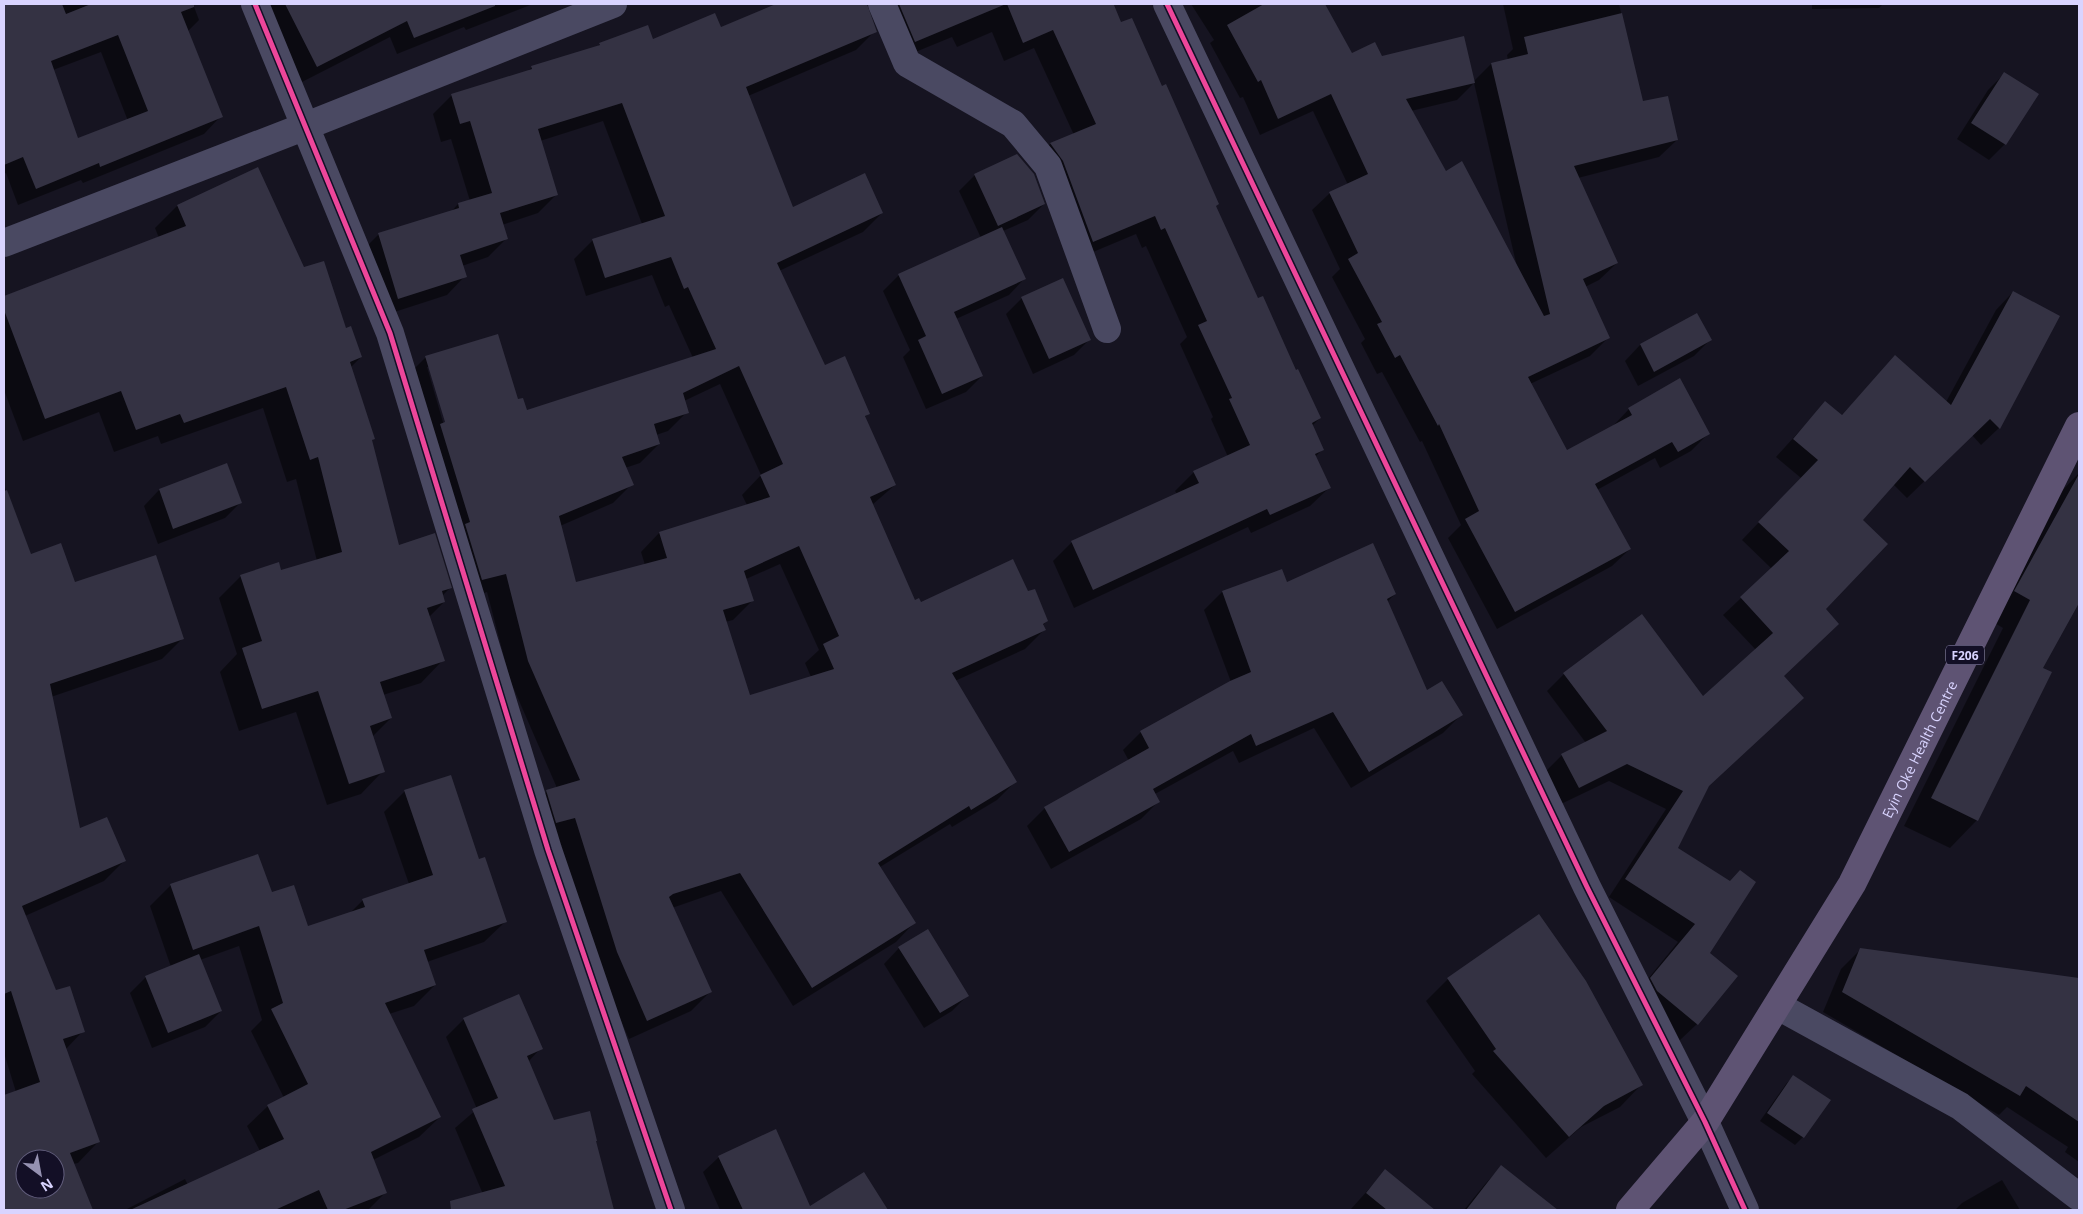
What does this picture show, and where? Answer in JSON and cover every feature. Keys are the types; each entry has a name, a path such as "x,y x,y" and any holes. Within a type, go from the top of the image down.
{"main road":[{"name":"Eyin Oke Health Centre","path":"1630,1210 1705,1122 1852,884 2079,426"}],"street":[{"path":"255,4 390,333 548,850 672,1210"},
{"path":"4,243 613,4"},
{"path":"882,4 907,63 1014,124 1048,166 1108,330"},
{"path":"1167,4 1587,887 1705,1122 1745,1210"},
{"path":"1784,994 1960,1106 2079,1197"}],"building":[{"path":"4,4 62,4 66,14 91,4 194,4 194,7 181,12 223,117 100,167 99,163 36,189 23,157 4,165","holes":["118,35 148,111 78,138 51,61"]},
{"path":"285,4 495,4 495,6 414,38 407,21 317,67"},
{"path":"776,4 867,4 877,32 746,87 793,207 865,173 883,213 777,263 825,365 845,356 870,414 865,416 896,485 870,497 915,600 919,598 921,602 1013,559 1028,591 1035,589 1048,621 1043,624 1046,630 952,673 1017,782 971,810 969,806 878,863 916,923 812,988 740,873 673,894 669,897 712,992 647,1021 617,952 575,818 556,823 546,790 580,780 528,661 506,574 482,580 465,524 470,522 440,424 445,422 425,356 498,334 518,399 523,398 527,410 716,349 688,287 684,289 671,257 605,278 592,239 665,216 622,103 538,129 558,195 500,213 508,239 460,255 467,277 398,299 378,233 459,208 458,203 492,193 470,121 460,124 451,94 532,69 531,66 600,45 599,43 648,25 653,39 715,13 721,27","holes":["739,366 783,464 760,475 770,497 659,532 667,558 576,582 559,516 634,485 622,457 660,444 654,424 689,413 683,393","799,546 839,636 823,644 834,669 750,695 723,610 754,601 744,571"]},
{"path":"899,4 1006,4 915,42"},
{"path":"1007,4 1115,4 1121,22 1132,18 1162,86 1166,84 1219,204 1216,206 1258,298 1263,296 1296,370 1298,369 1321,418 1312,423 1324,450 1315,454 1331,488 1270,515 1267,509 1093,590 1071,541 1199,483 1193,471 1250,445 1229,399 1232,398 1198,325 1207,321 1165,228 1161,230 1155,216 1093,242 1063,161 1050,143 1096,124 1053,30 1023,43"},
{"path":"1264,4 1325,4 1352,53 1375,42 1382,56 1464,36 1475,83 1406,99 1446,171 1462,161 1544,316 1550,314 1491,63 1528,54 1524,37 1622,13 1643,101 1668,96 1678,140 1574,166 1618,263 1583,279 1610,338 1528,377 1567,450 1632,415 1628,408 1680,378 1710,434 1678,452 1672,442 1595,484 1631,549 1515,612 1465,519 1479,511 1439,424 1438,426 1400,355 1395,358 1377,324 1382,322 1348,259 1358,253 1329,192 1368,174 1331,94 1278,119 1261,80 1258,82 1227,25"},
{"path":"2004,72 2039,94 2006,145 1971,123"},
{"path":"1017,154 1034,174 1045,204 998,226 974,174"},
{"path":"258,167 304,267 324,261 346,328 351,326 362,357 350,362 375,439 372,440 399,545 435,533 452,588 442,591 445,602 427,608 445,661 380,682 392,718 370,726 385,772 349,784 318,691 262,709 242,648 262,641 240,575 279,562 281,570 342,552 318,457 310,460 286,387 184,423 180,414 136,430 121,391 45,419 4,310 4,296 186,226 177,205"},
{"path":"1002,227 1026,279 954,312 983,376 942,394 918,340 926,336 898,274"},
{"path":"1063,278 1091,340 1049,359 1021,297"},
{"path":"2013,291 2060,316 2000,429 1990,419 1925,482 1910,467 1863,520 1888,544 1826,609 1839,624 1784,676 1804,698 1709,786 1678,848 1730,881 1740,870 1756,882 1710,953 1738,976 1698,1025 1657,991 1650,978 1695,924 1625,879 1683,791 1627,764 1579,788 1561,754 1607,731 1563,673 1642,614 1703,696 1773,633 1740,597 1789,551 1758,522 1818,460 1793,439 1825,401 1842,415 1895,355 1951,405"},
{"path":"1697,313 1712,340 1654,372 1640,344"},
{"path":"227,463 242,503 173,529 159,489"},
{"path":"2079,474 2079,603 2043,668 2052,672 1978,821 1931,798 2030,600 2014,591"},
{"path":"7,490 31,554 61,543 75,582 156,555 184,639 50,684 80,828 107,817 126,861 22,906 56,990 70,986 85,1032 63,1039 100,1142 70,1153 93,1210 4,1210 4,1095 40,1082 11,991 4,994 4,491"},
{"path":"1373,543 1396,594 1387,599 1427,690 1442,681 1463,715 1369,772 1333,712 1256,746 1251,734 1153,789 1160,802 1069,852 1044,807 1149,748 1140,731 1230,681 1251,672 1222,591 1282,569 1287,582"},
{"path":"451,775 479,859 485,857 507,922 424,950 436,985 385,1003 441,1117 371,1152 387,1193 343,1210 328,1210 319,1190 275,1210 130,1210 284,1139 267,1105 308,1084 271,1009 283,1003 259,926 193,950 170,884 258,854 272,892 294,885 308,926 365,907 362,899 433,875 404,790"},
{"path":"1539,914 1586,981 1643,1085 1604,1106 1569,1137 1493,1051 1496,1049 1447,978"},
{"path":"928,929 969,996 940,1013 898,947"},
{"path":"1860,948 2079,978 2079,1122 2026,1086 2020,1096 1842,992"},
{"path":"199,954 222,1011 168,1033 145,976"},
{"path":"519,994 543,1049 527,1056 554,1120 590,1111 614,1210 451,1210 450,1201 505,1186 472,1109 498,1098 463,1018"},
{"path":"1793,1075 1831,1100 1804,1138 1767,1113"},
{"path":"776,1129 810,1206 864,1172 888,1210 743,1210 718,1156"},
{"path":"1501,1165 1558,1210 1466,1210"},
{"path":"1385,1169 1435,1210 1387,1210 1366,1193"}],"cycle path":[{"path":"255,4 390,333 548,850 671,1210"},
{"path":"1167,4 1587,887 1705,1122 1745,1210"}]}
